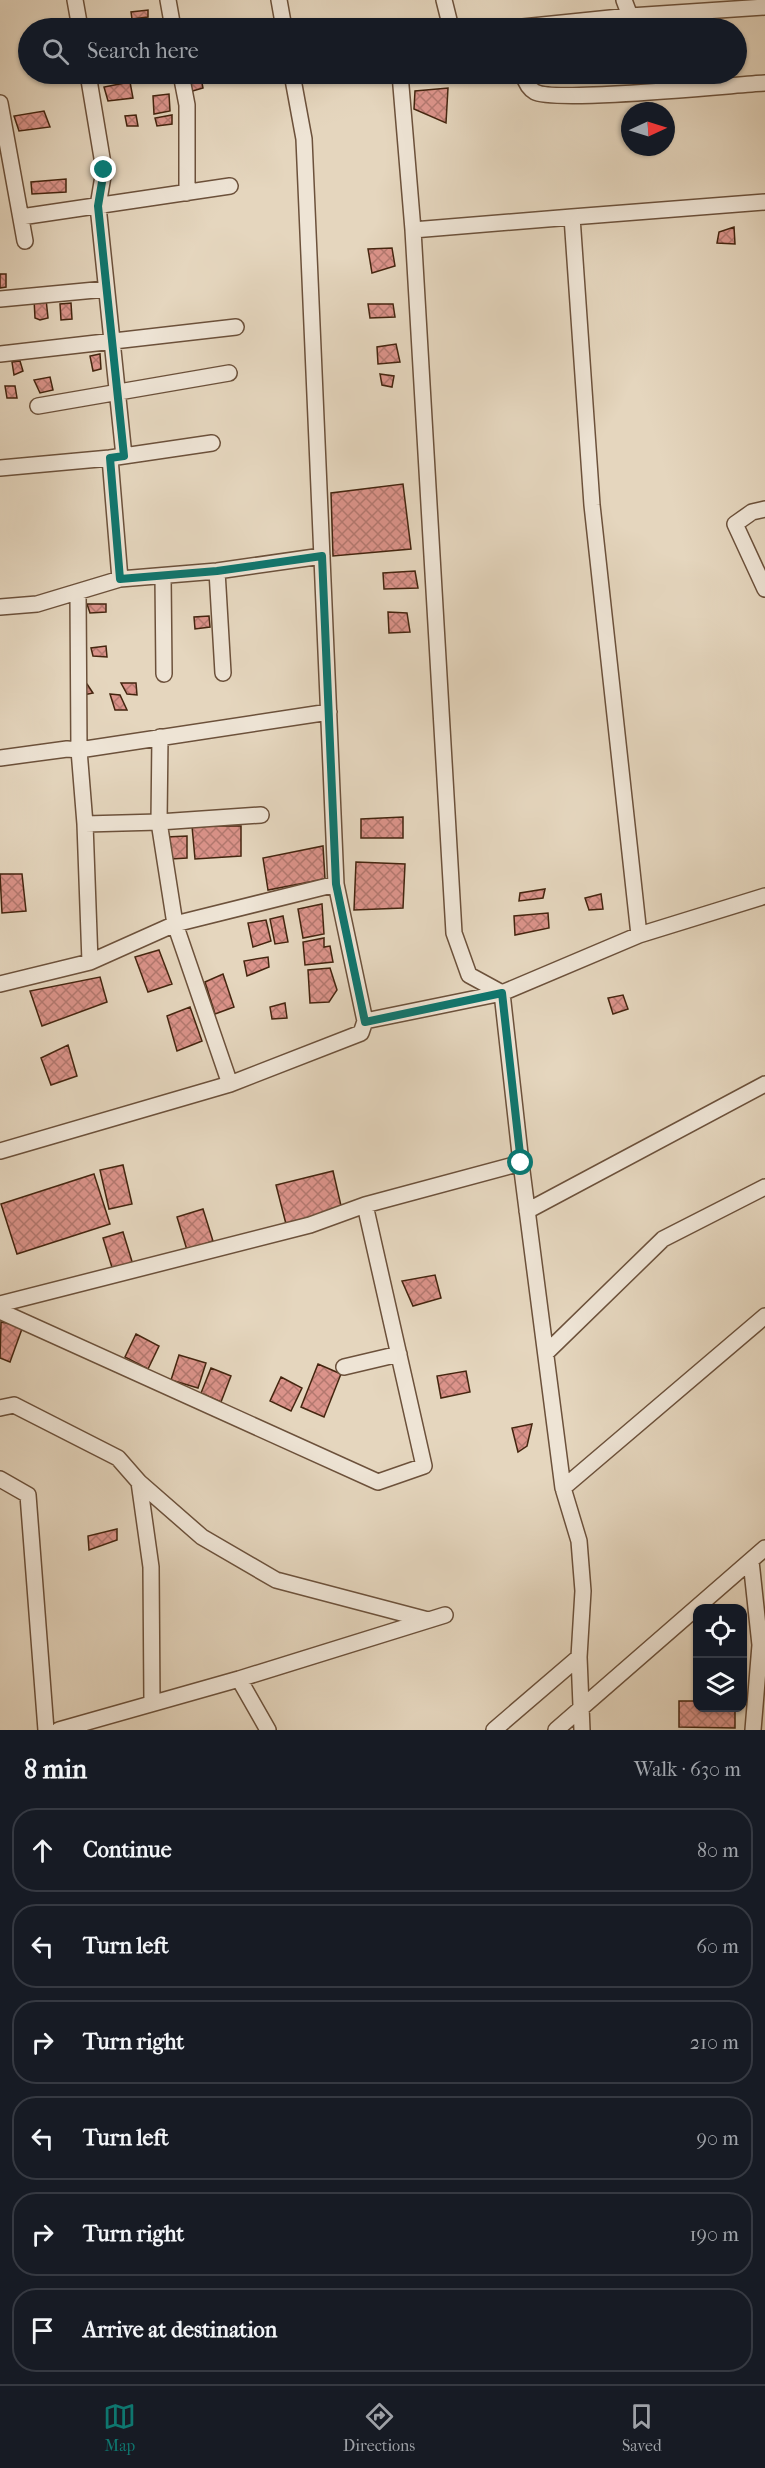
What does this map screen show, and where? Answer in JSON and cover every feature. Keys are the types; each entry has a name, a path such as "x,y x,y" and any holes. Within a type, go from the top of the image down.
{"street":[{"path":"75,0 78,18"},
{"path":"168,0 171,18"},
{"path":"279,0 282,18"},
{"path":"444,0 448,18"},
{"path":"624,0 630,16"},
{"path":"612,18 765,7"},
{"path":"528,84 537,94 590,95 765,83"},
{"path":"90,84 104,170 98,206 117,392 120,579"},
{"path":"183,84 187,105 187,193"},
{"path":"0,1151 230,1084 360,1033 365,1022 336,884 304,139 294,84"},
{"path":"401,84 413,230 454,933 469,975 502,993"},
{"path":"0,103 25,241"},
{"path":"21,217 230,186"},
{"path":"413,230 765,202"},
{"path":"572,217 592,505 639,935"},
{"path":"0,299 106,289"},
{"path":"0,354 236,327"},
{"path":"38,406 229,373"},
{"path":"0,468 117,457 212,443"},
{"path":"765,509 752,512 735,524 765,590"},
{"path":"0,607 37,604 120,579 217,571 322,556"},
{"path":"217,571 223,674"},
{"path":"163,576 164,674"},
{"path":"78,593 80,750 90,962"},
{"path":"0,758 67,749 80,750 329,712"},
{"path":"160,737 159,822 175,924 230,1084"},
{"path":"85,824 261,815"},
{"path":"0,984 90,962 175,924 336,884"},
{"path":"365,1022 502,993 639,935 765,896"},
{"path":"502,993 521,1163 563,1488 579,1541 583,1591 579,1657 582,1730"},
{"path":"527,1211 765,1084"},
{"path":"0,1304 310,1225 365,1204 521,1163"},
{"path":"546,1353 663,1239 765,1187"},
{"path":"0,1311 378,1482 424,1466 365,1204"},
{"path":"563,1488 765,1316"},
{"path":"344,1367 399,1354"},
{"path":"0,1408 14,1405 118,1458 139,1482 202,1537 276,1580 428,1620"},
{"path":"0,1479 28,1495 46,1730"},
{"path":"139,1482 151,1568 152,1703"},
{"path":"556,1730 765,1548"},
{"path":"751,1561 763,1648 753,1730"},
{"path":"59,1730 239,1679 445,1615"},
{"path":"494,1730 579,1657"},
{"path":"239,1679 268,1730"}],"building":[{"path":"148,10 148,17 132,18 131,12"},
{"path":"130,84 133,98 108,101 104,87"},
{"path":"188,84 202,84 203,88 189,92"},
{"path":"448,88 446,123 414,109 415,91"},
{"path":"169,94 170,111 154,114 153,96"},
{"path":"44,111 50,127 19,131 14,116"},
{"path":"136,115 138,126 127,126 125,116"},
{"path":"172,115 172,124 157,126 155,118"},
{"path":"66,179 66,192 32,194 31,182"},
{"path":"734,227 735,244 717,243 719,232"},
{"path":"392,248 395,266 372,273 368,249"},
{"path":"0,274 6,274 6,287 0,288"},
{"path":"34,299 46,299 48,318 40,320 35,318"},
{"path":"71,303 72,319 61,320 60,304"},
{"path":"368,304 393,304 395,317 370,318"},
{"path":"396,344 400,362 378,364 377,347"},
{"path":"100,354 101,369 93,371 90,356"},
{"path":"20,361 23,371 14,375 12,362"},
{"path":"380,374 394,376 392,387 382,385"},
{"path":"50,377 53,390 40,393 34,380"},
{"path":"5,386 15,386 17,398 7,398"},
{"path":"403,484 411,549 333,556 331,493"},
{"path":"415,571 418,588 384,589 383,573"},
{"path":"87,604 106,604 106,612 90,613"},
{"path":"388,612 407,613 410,632 389,633"},
{"path":"209,616 210,627 195,629 194,617"},
{"path":"106,646 107,657 93,656 91,648"},
{"path":"121,683 136,683 137,695 127,694"},
{"path":"87,684 93,693 83,695 82,685"},
{"path":"110,694 120,695 127,710 115,710"},
{"path":"403,817 403,838 361,838 361,819"},
{"path":"192,826 241,826 241,856 195,859"},
{"path":"187,836 187,858 171,859 166,837"},
{"path":"323,846 325,879 268,890 263,858"},
{"path":"356,862 405,864 403,908 354,910"},
{"path":"0,874 22,874 26,911 2,913"},
{"path":"545,889 543,898 519,901 520,893"},
{"path":"601,894 603,909 589,910 585,898"},
{"path":"322,904 324,934 303,938 298,909"},
{"path":"548,913 549,928 515,935 514,916"},
{"path":"283,916 288,942 275,944 270,919"},
{"path":"266,920 271,941 253,947 248,923"},
{"path":"324,938 324,947 330,946 333,962 305,965 303,942"},
{"path":"159,950 172,984 148,992 135,957"},
{"path":"268,957 269,967 247,976 244,961"},
{"path":"330,968 337,990 329,1002 310,1003 308,970"},
{"path":"223,974 234,1007 215,1014 205,982"},
{"path":"100,977 107,1002 42,1026 30,991"},
{"path":"623,995 628,1009 613,1014 608,998"},
{"path":"285,1003 287,1018 272,1019 270,1007"},
{"path":"190,1007 202,1041 177,1051 167,1016"},
{"path":"68,1045 77,1076 51,1085 41,1058"},
{"path":"123,1165 132,1204 109,1209 100,1170"},
{"path":"333,1171 342,1210 286,1224 276,1185"},
{"path":"94,1174 110,1224 17,1254 1,1204"},
{"path":"203,1209 213,1241 187,1250 177,1217"},
{"path":"123,1232 134,1268 114,1274 103,1238"},
{"path":"435,1275 441,1298 413,1306 402,1281"},
{"path":"1,1322 23,1326 10,1362 0,1358"},
{"path":"136,1334 159,1346 148,1369 125,1357"},
{"path":"179,1355 206,1363 198,1388 171,1380"},
{"path":"318,1364 341,1374 324,1417 301,1407"},
{"path":"211,1368 231,1376 221,1402 201,1393"},
{"path":"466,1371 470,1392 441,1398 437,1376"},
{"path":"281,1377 302,1388 291,1411 270,1401"},
{"path":"532,1424 527,1446 518,1452 512,1428"},
{"path":"117,1529 117,1540 89,1550 88,1536"},
{"path":"679,1701 693,1701 693,1712 735,1712 735,1728 679,1727"}],"route":[{"path":"104,170 98,206 124,456 110,458 120,579 217,571 322,556 336,884 365,1022 502,993 521,1163"}]}
